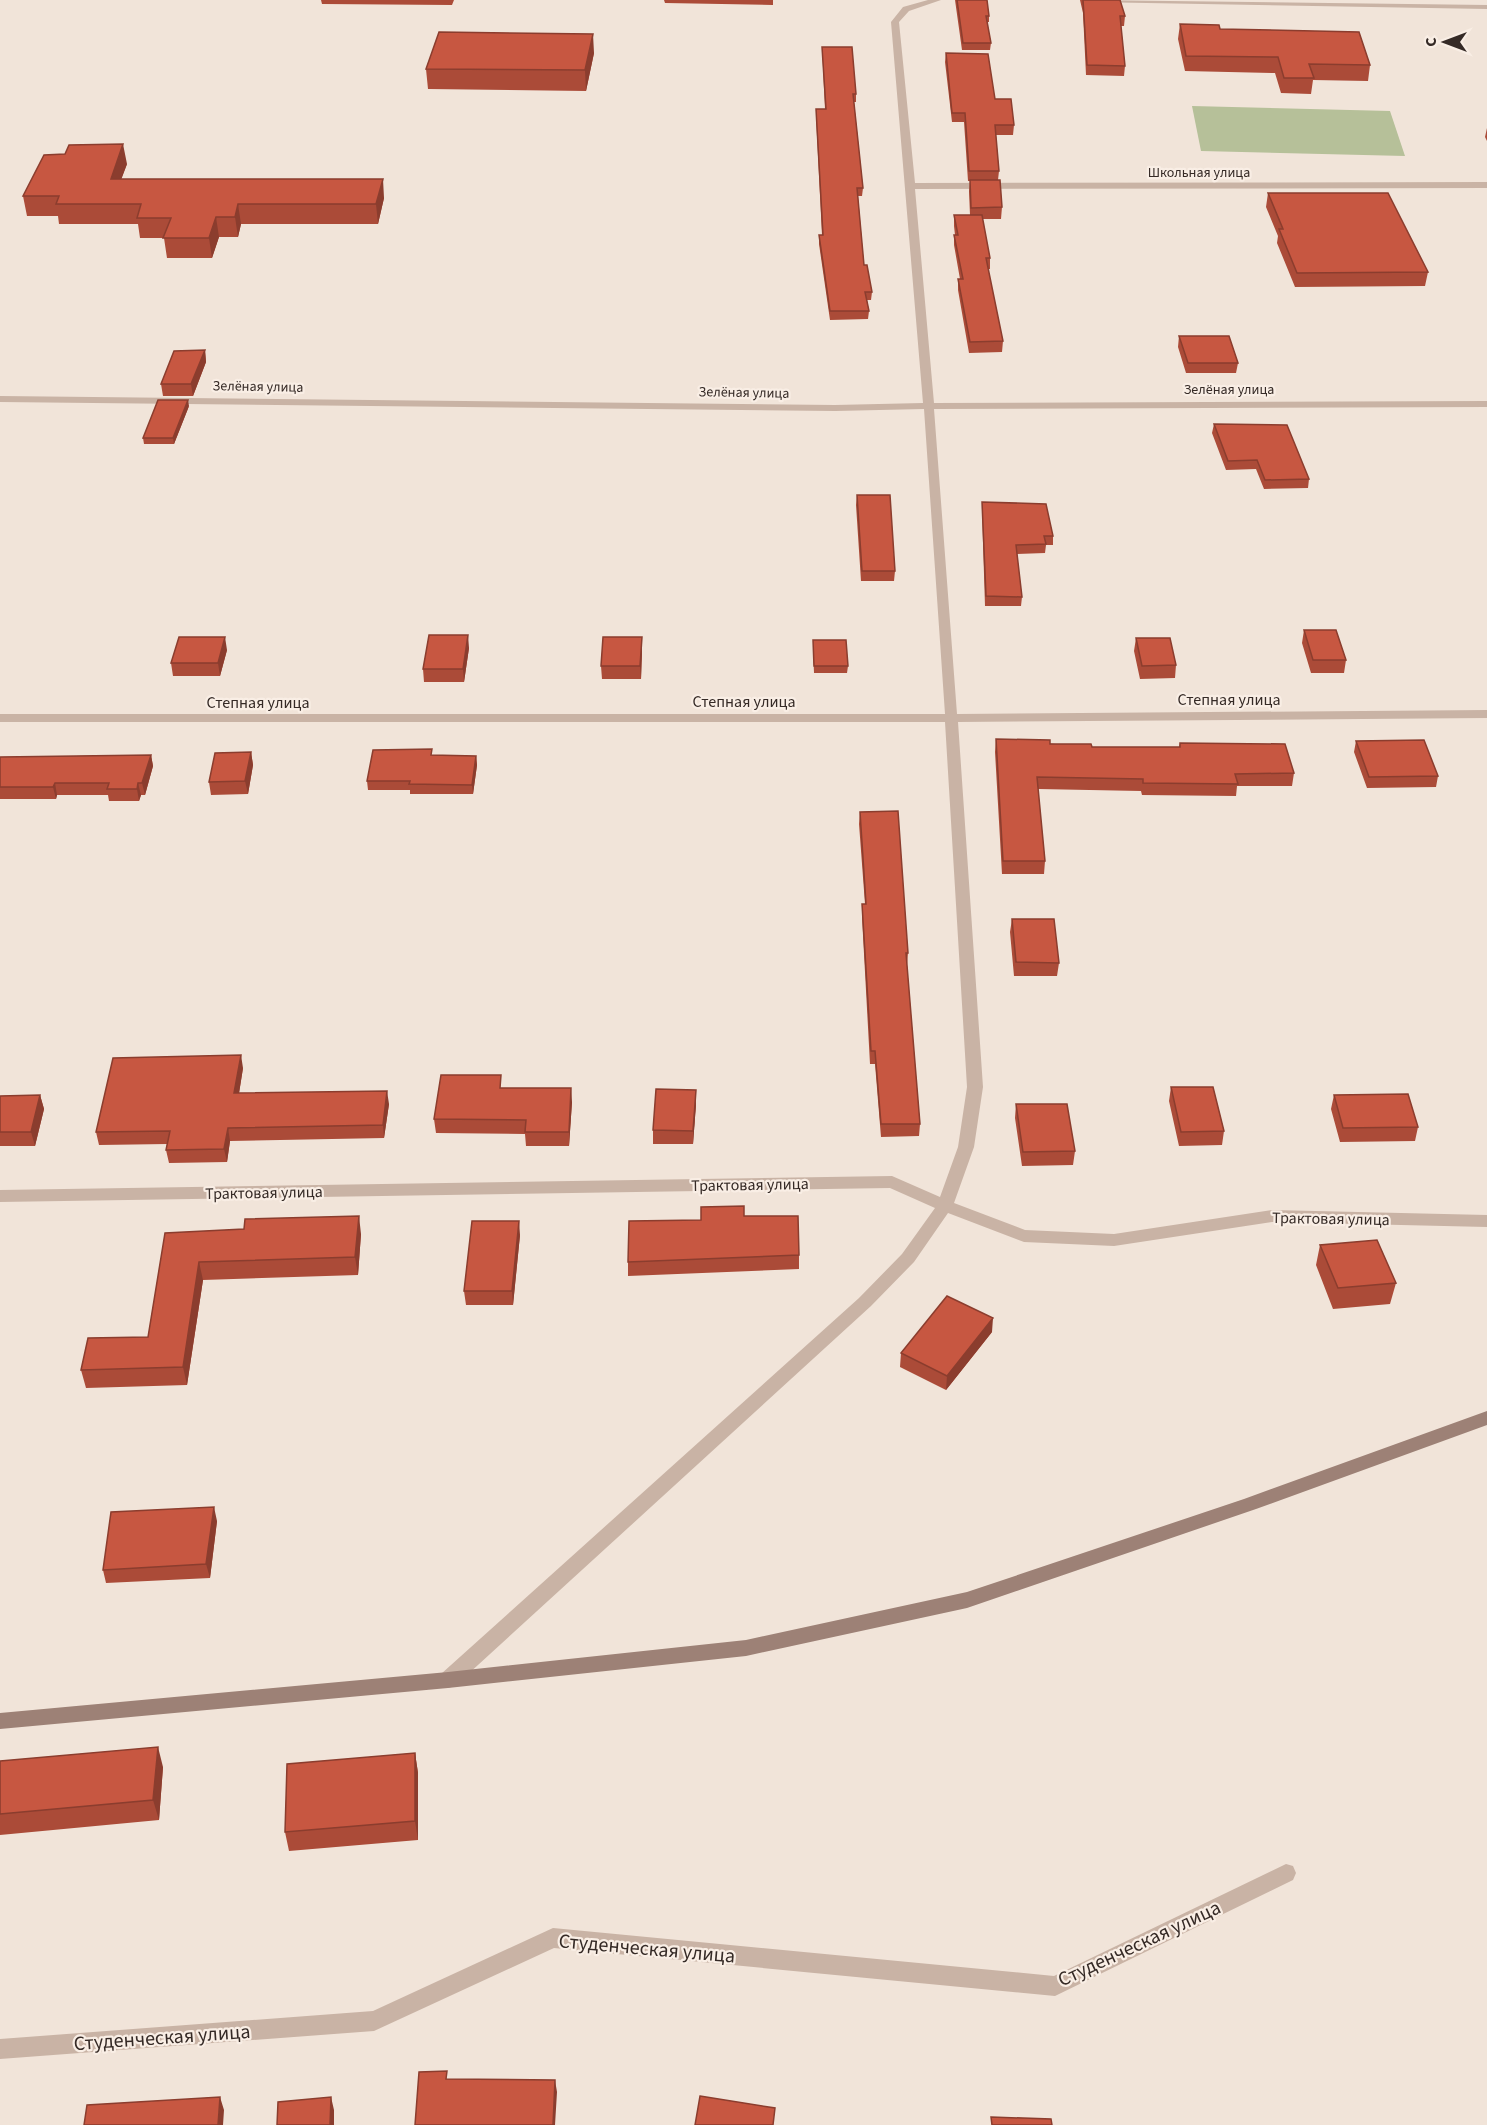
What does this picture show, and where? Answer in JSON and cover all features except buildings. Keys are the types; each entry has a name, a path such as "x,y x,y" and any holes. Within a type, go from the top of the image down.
{"main road":[{"path":"0,1721 448,1680 746,1648 968,1600 1250,1504 1487,1418"}],"street":[{"path":"448,1680 866,1302 908,1258 945,1206 966,1147 975,1087 952,718 912,186 895,22 906,9 937,0"},
{"path":"1091,0 1487,7"},
{"name":"Школьная улица","path":"912,186 1487,185"},
{"name":"Зелёная улица","path":"0,399 824,408 1487,404"},
{"name":"Степная улица","path":"0,718 952,718 1487,714"},
{"name":"Трактовая улица","path":"0,1196 892,1182 945,1206 1024,1236 1114,1240 1272,1216 1487,1221"},
{"name":"Студенческая улица","path":"0,2049 374,2021 553,1938 1055,1986 1286,1873"}],"green space":[{"path":"1192,106 1390,111 1405,156 1201,151"}]}
